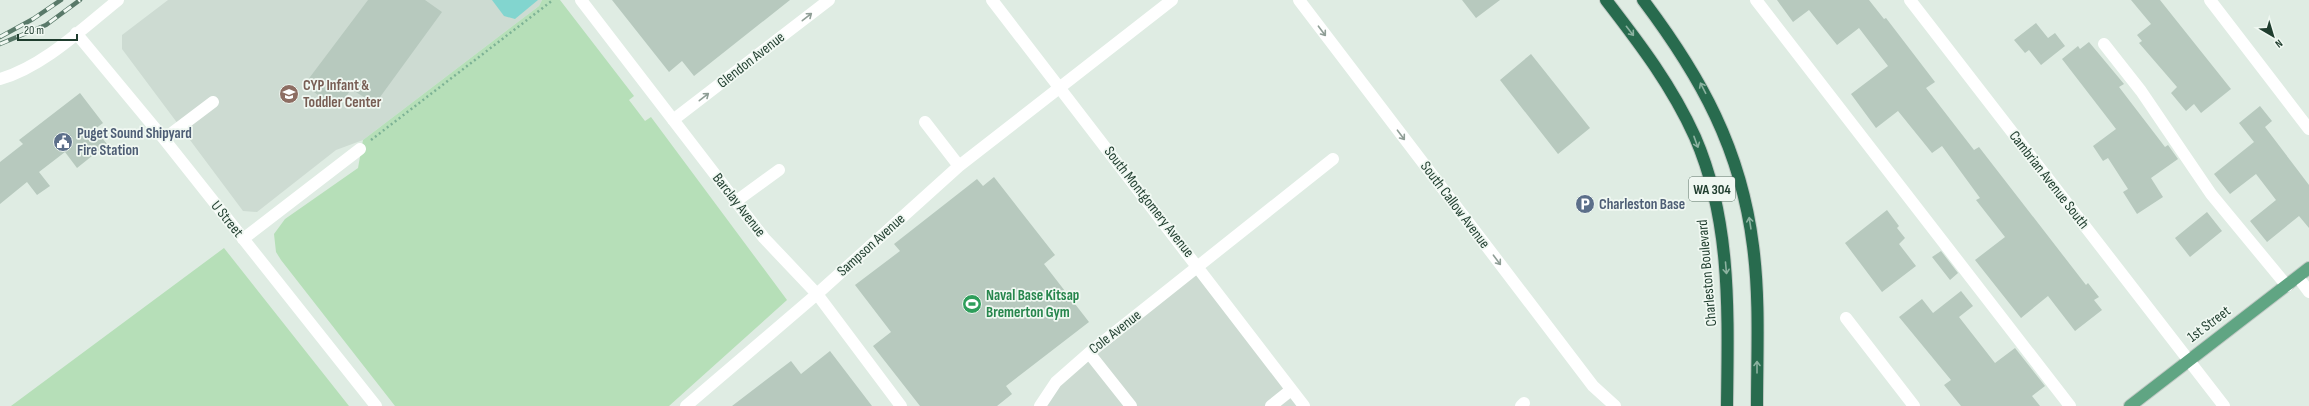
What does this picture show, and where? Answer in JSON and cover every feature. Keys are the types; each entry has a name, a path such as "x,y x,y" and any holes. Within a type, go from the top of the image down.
{"highway":[{"name":"Charleston Boulevard","path":"1606,0 1650,57 1673,94 1695,138 1712,191 1724,250 1728,297 1728,406"},
{"name":"WA 304","path":"1644,0 1674,41 1698,80 1722,127 1748,211 1757,296 1757,406"}],"main road":[{"name":"1st Street","path":"2130,406 2309,268"}],"street":[{"path":"0,79 19,74 76,33 118,0"},
{"name":"Barclay Avenue","path":"581,0 764,238 817,294 901,406"},
{"name":"Glendon Avenue","path":"673,120 829,0"},
{"name":"South Montgomery Avenue","path":"992,0 1199,267 1304,406"},
{"name":"Sampson Avenue","path":"686,406 817,294 959,166 1172,0"},
{"name":"South Callow Avenue","path":"1299,0 1545,325 1598,393 1615,406"},
{"path":"1756,0 2070,406"},
{"name":"Cambrian Avenue South","path":"1910,0 2224,406"},
{"path":"2210,0 2309,129"},
{"name":"U Street","path":"76,33 164,139 376,406"},
{"path":"2104,44 2141,91 2211,194 2287,286"},
{"path":"164,139 213,102"},
{"path":"925,122 959,166"},
{"path":"243,239 360,149"},
{"name":"Cole Avenue","path":"1040,406 1056,382 1089,353 1333,159"},
{"path":"736,202 779,170"},
{"path":"2298,277 2309,292"},
{"path":"1846,318 1914,406"},
{"path":"1089,353 1131,406"},
{"path":"1271,406 1291,390"}],"path":[{"path":"360,149 553,0"}],"shaded area":[{"name":"CYP Infant & Toddler Center","path":"168,0 542,0 539,6 363,140 336,150 257,212 243,211 122,49 122,35"},
{"path":"1199,267 1304,406 1035,406"}],"green space":[{"path":"542,0 560,0 634,96 629,100 645,121 651,117 787,300 669,406 395,406 281,260 276,252 274,234 285,219 358,168 363,140 539,6"},
{"path":"224,248 349,406 11,406"}],"water":[{"path":"492,0 538,0 515,19 504,16"}],"building":[{"path":"368,0 425,0 442,12 375,104 351,89 338,109 304,85"},
{"path":"612,0 790,0 694,76 682,61 669,72"},
{"path":"1462,0 1500,0 1476,18"},
{"path":"1777,0 1869,0 1884,19 1886,18 1935,82 1926,88 1974,150 1979,147 2086,285 2088,283 2099,297 2094,300 2102,310 2075,331 2048,296 2021,318 1975,260 2005,237 1976,200 1980,198 1942,146 1932,153 1898,111 1876,128 1851,94 1888,66 1859,28 1837,45 1809,10 1793,22"},
{"path":"2131,0 2160,0 2231,89 2201,113 2194,104 2186,111 2171,93 2177,87 2139,43 2142,41 2137,35 2151,24"},
{"path":"2036,23 2048,38 2055,33 2065,46 2041,65 2029,50 2025,53 2014,40"},
{"path":"2089,42 2124,84 2119,87 2165,147 2168,145 2178,159 2151,178 2163,197 2137,214 2123,192 2128,189 2108,158 2103,161 2093,146 2116,129 2062,59 2078,46 2080,49"},
{"path":"1531,54 1590,128 1558,154 1500,80"},
{"name":"Puget Sound Shipyard Fire Station","path":"80,93 103,123 95,129 107,144 77,168 65,152 39,172 50,186 37,195 27,182 0,204 0,162 23,144 19,140"},
{"path":"2260,106 2272,121 2265,127 2309,185 2309,228 2299,216 2267,242 2250,221 2276,200 2256,174 2230,194 2214,174 2254,142 2239,123"},
{"name":"Naval Base Kitsap Bremerton Gym","path":"994,177 1055,255 1044,264 1089,322 1006,386 1012,394 997,406 920,406 873,346 891,332 855,285 900,251 894,244 977,179 983,186"},
{"path":"1887,210 1899,226 1897,228 1905,238 1899,244 1916,266 1882,292 1845,243"},
{"path":"2207,212 2222,231 2190,257 2175,238"},
{"path":"1941,251 1958,273 1950,280 1932,257"},
{"path":"1961,291 1973,306 1959,317 1995,363 2015,348 2045,386 2032,396 2040,406 1961,406 1944,385 1951,380 1899,317 1922,299 1933,313"},
{"path":"830,351 872,406 732,406 791,361 801,374"}],"railway":[{"path":"0,37 33,19 61,0"},
{"path":"0,44 46,25 80,0"}],"place":[{"name":"CYP Infant & Toddler Center","path":"289,94"},
{"name":"Puget Sound Shipyard Fire Station","path":"63,142"},
{"name":"Charleston Base","path":"1585,204"},
{"name":"Naval Base Kitsap Bremerton Gym","path":"972,304"}]}
